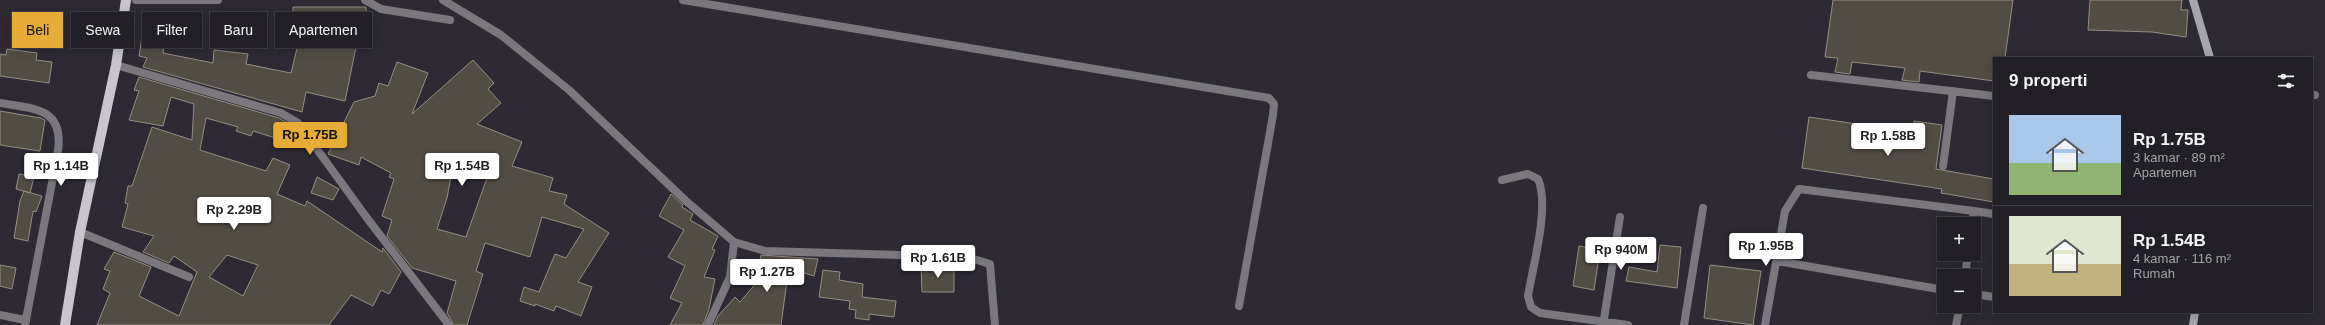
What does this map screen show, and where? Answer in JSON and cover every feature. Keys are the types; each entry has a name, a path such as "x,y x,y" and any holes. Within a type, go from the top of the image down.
{"main road":[{"path":"65,325 80,232 116,64 126,2"}],"street":[{"path":"136,0 218,0"},
{"path":"365,0 381,10 450,20"},
{"path":"443,0 501,35 569,90 686,201 734,242 766,251 825,255 967,257 982,260 990,264 995,325"},
{"path":"683,0 1269,98 1274,104 1273,115 1239,306"},
{"path":"2193,0 2210,57"},
{"path":"116,64 281,113 298,123 449,325"},
{"path":"1811,76 1993,96"},
{"path":"1943,166 1953,91"},
{"path":"0,102 47,114 57,123 60,131 58,151 25,322 0,315"},
{"path":"1502,180 1528,174 1538,179 1541,187 1543,205 1528,296 1531,307 1540,313 1603,323 1628,325"},
{"path":"1765,325 1785,211 1797,190 1802,188 1993,214"},
{"path":"1684,325 1704,208"},
{"path":"1973,217 1974,211"},
{"path":"1603,323 1620,217"},
{"path":"80,232 189,277"},
{"path":"708,325 730,277 734,242"},
{"path":"1777,262 1937,289"},
{"path":"1981,295 1993,297"},
{"path":"1956,325 1959,313"},
{"path":"2194,325 2195,313"}],"building":[{"path":"1833,0 2013,0 2005,57 1993,57 1993,81 1920,71 1919,82 1902,80 1905,68 1852,62 1850,74 1835,72 1838,58 1825,57"},
{"path":"2090,0 2182,0 2181,10 2188,10 2186,37 2152,32 2088,30"},
{"path":"293,7 366,7 366,12 293,12"},
{"path":"142,37 142,48 164,48 163,53 213,63 214,50 248,54 246,64 291,73 297,48 356,48 345,101 306,92 302,112 143,67 147,58 139,56"},
{"path":"7,49 37,53 36,60 52,62 49,83 0,76 0,54 6,55"},
{"path":"473,60 494,83 488,89 501,103 477,124 522,142 512,166 553,178 549,191 567,195 564,204 609,233 578,282 592,287 581,316 556,306 554,311 535,304 535,306 520,301 524,287 539,292 555,254 566,258 584,229 542,217 530,257 485,243 476,271 483,274 467,325 454,325 447,313 456,281 412,268 387,236 392,220 382,216 394,179 389,177 391,173 361,157 359,165 328,154 354,102 375,96 379,83 388,86 397,62 428,73 412,114","holes":["452,171 488,175 466,237 437,229 447,198"]},
{"path":"139,77 279,118 291,125 310,149 253,131 251,136 236,131 238,127 206,118 200,150 266,171 273,158 290,165 277,194 305,206 307,201 382,252 383,248 401,272 389,294 381,290 373,306 351,295 329,325 97,325 110,293 103,289 110,271 104,269 114,252 151,267 139,296 179,316 197,272 174,256 169,263 143,252 154,236 122,227 128,204 125,203 128,186 132,186 152,127 192,140 194,104 171,97 163,126 129,120 139,91 134,90","holes":["227,255 258,265 243,296 209,277"]},
{"path":"0,111 45,120 40,151 0,145"},
{"path":"1809,117 1912,132 1914,121 1942,125 1936,169 1993,179 1993,202 1941,193 1942,189 1802,168"},
{"path":"19,174 34,177 30,193 16,189"},
{"path":"317,177 339,189 333,200 311,193"},
{"path":"24,191 42,196 36,212 33,211 28,241 14,238 20,201"},
{"path":"671,194 683,205 682,207 693,214 690,220 718,236 712,249 715,250 704,277 715,279 709,309 703,325 670,325 682,303 670,298 685,266 668,257 684,230 659,216"},
{"path":"1660,245 1681,247 1677,288 1626,281 1629,267 1657,272"},
{"path":"1579,246 1600,250 1594,290 1573,286"},
{"path":"761,255 818,259 814,276 795,270 793,282 787,281 781,325 714,325 718,316 735,297 740,302 757,282"},
{"path":"0,265 16,268 12,289 0,286"},
{"path":"1710,265 1761,271 1753,325 1704,318"},
{"path":"921,266 954,266 954,292 922,292"},
{"path":"823,270 840,272 839,280 863,284 862,297 896,301 894,317 869,314 869,320 855,318 856,310 849,309 850,301 819,297"}]}
